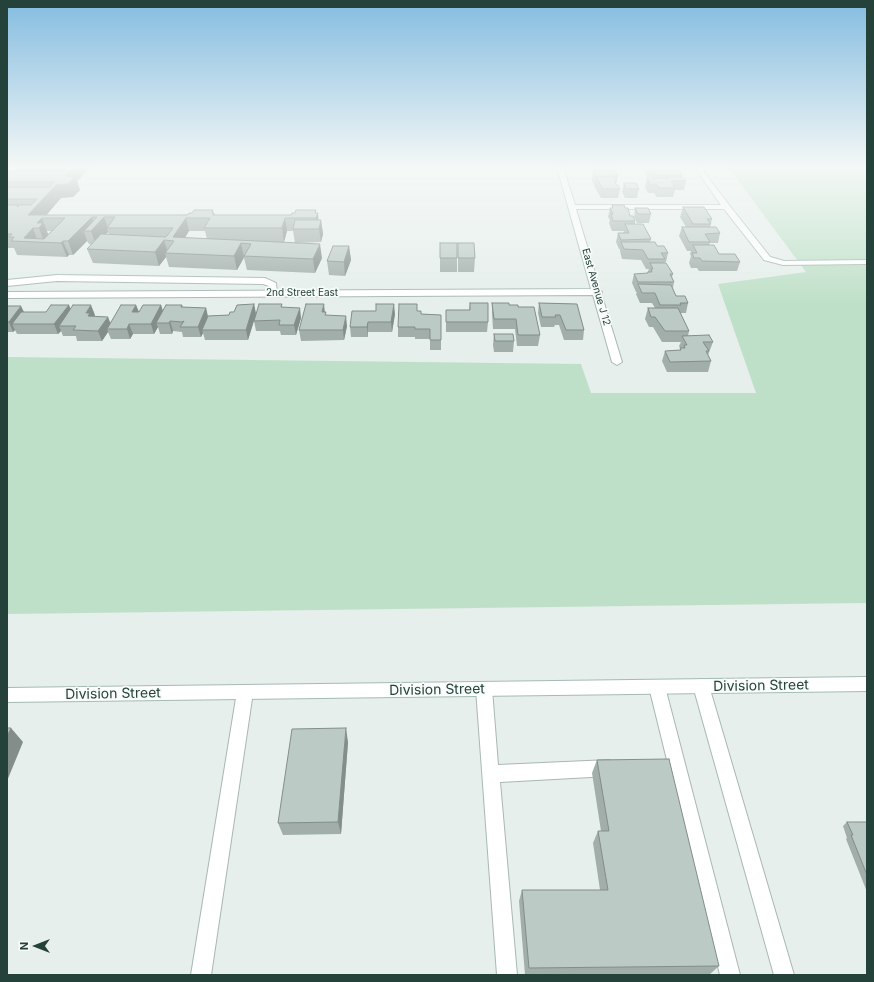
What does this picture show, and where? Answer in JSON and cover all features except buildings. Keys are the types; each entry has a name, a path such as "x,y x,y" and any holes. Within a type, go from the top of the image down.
{"street":[{"name":"East Avenue J 12","path":"574,213 618,362"},
{"path":"731,213 767,258 783,263 867,262"},
{"path":"7,283 57,278 265,280 273,285 273,294"},
{"name":"2nd Street East","path":"7,295 598,292"},
{"name":"Division Street","path":"7,696 867,684"},
{"path":"702,686 784,975"},
{"path":"657,687 670,767 730,975"},
{"path":"484,689 507,975"},
{"path":"201,975 246,692"},
{"path":"490,774 624,768"}],"green space":[{"path":"762,213 867,213 867,603 7,614 7,357 581,364 591,393 756,393 718,284 806,272"}]}
